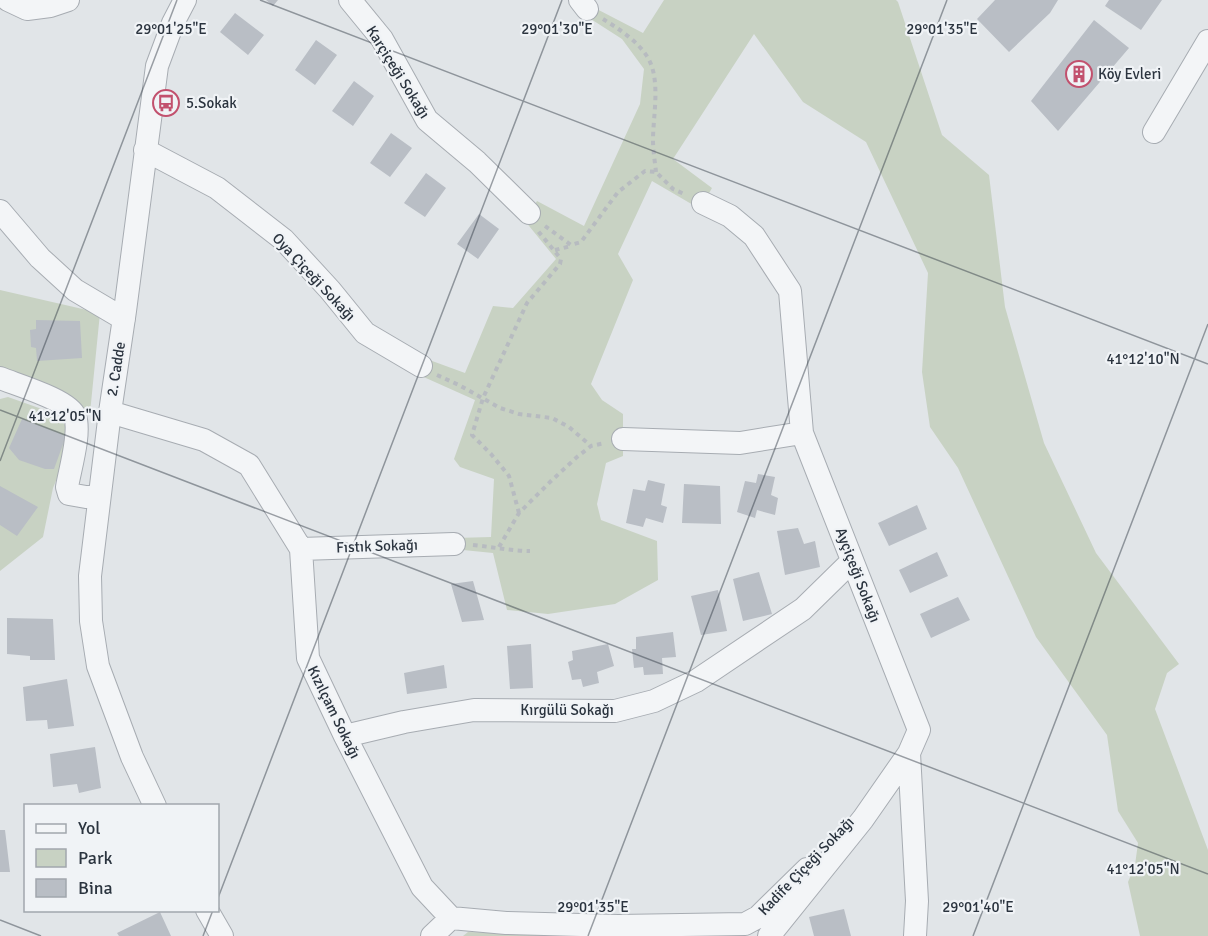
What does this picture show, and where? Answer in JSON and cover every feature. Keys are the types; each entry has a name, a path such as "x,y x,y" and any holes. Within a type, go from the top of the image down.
{"street":[{"path":"8,0 27,9 50,6 68,0"},
{"name":"2. Cadde","path":"154,804 132,757 98,666 91,621 90,576 157,66 173,23 185,0"},
{"name":"Karçiçeği Sokağı","path":"350,0 382,39 426,120 477,162 529,213"},
{"path":"1154,132 1208,40"},
{"name":"Oya Çiçeği Sokağı","path":"146,150 217,188 275,233 330,290 365,333 421,366"},
{"name":"Ayçiçeği Sokağı","path":"703,203 730,216 754,236 790,291 802,433 918,730 909,753 863,819 769,936"},
{"path":"0,211 40,258 75,290 124,319"},
{"path":"0,378 64,405 75,415 76,430 66,487 69,494 99,497"},
{"name":"Kızılçam Sokağı","path":"110,412 204,440 249,465 301,549 308,658 422,886 451,918"},
{"path":"623,439 740,443 802,433"},
{"name":"Fıstık Sokağı","path":"301,549 454,543"},
{"name":"Kırgülü Sokağı","path":"345,736 404,722 474,710 615,711 654,701 696,681 803,609 852,561"},
{"path":"909,753 917,902 915,936"},
{"name":"Kadife Çiçeği Sokağı","path":"451,918 506,923 618,926 744,924 759,917 815,860 909,753"},
{"path":"208,912 222,936"},
{"path":"432,936 451,918"}],"path":[{"path":"583,4 635,42 649,59 654,80 656,109 653,139 656,172"},
{"path":"554,250 581,242 618,192 645,171 656,172 673,189 703,203"},
{"path":"529,213 565,243 571,245"},
{"path":"519,513 509,476 472,435 483,399 527,303 560,264 561,259 537,229 529,213"},
{"path":"421,366 500,408 519,414 552,418 569,427 591,446"},
{"path":"499,547 519,513 577,457 591,446 623,439"},
{"path":"454,543 499,547 509,551 530,550"}],"green space":[{"path":"664,0 896,0 898,2 942,135 989,175 1005,307 1044,443 1096,553 1179,664 1167,673 1155,709 1208,850 1208,936 1140,936 1128,882 1135,865 1138,843 1118,811 1107,735 1036,637 958,468 930,427 922,372 928,273 866,142 803,102 754,34 673,159 712,188 700,209 652,181 618,254 633,280 591,384 602,400 623,414 623,456 606,463 597,504 601,520 657,541 658,580 615,604 548,614 507,610 493,553 453,549 455,538 491,537 494,479 460,467 454,459 475,400 417,374 424,358 465,373 493,306 513,308 556,259 525,221 537,201 584,226 640,104 644,69 622,39 583,14 589,5 643,33"},
{"path":"0,290 100,313 90,413 71,399 0,369"},
{"path":"8,397 56,414 70,431 62,466 53,488 43,537 0,571 0,399"},
{"path":"468,932 614,936 463,936"}],"building":[{"path":"266,0 278,0 273,6"},
{"path":"995,0 1058,0 1050,13 1009,52 977,19"},
{"path":"1109,0 1162,0 1141,30 1105,6"},
{"path":"235,13 264,35 248,55 220,32"},
{"name":"Köy Evleri","path":"1094,20 1129,48 1058,131 1031,101"},
{"path":"316,40 337,55 315,85 295,70"},
{"path":"354,81 374,96 353,126 332,111"},
{"path":"391,133 412,148 390,177 370,163"},
{"path":"426,173 446,188 425,217 404,203"},
{"path":"479,214 499,229 478,259 457,244"},
{"path":"36,320 80,321 82,358 37,361 36,348 31,347 30,330 36,329"},
{"path":"22,419 66,436 54,469 45,469 19,460 9,448"},
{"path":"758,474 775,477 771,495 778,498 775,515 757,510 755,518 737,512 745,481 756,483"},
{"path":"648,480 665,484 661,505 667,507 663,523 646,518 643,527 626,523 633,489 645,491"},
{"path":"684,484 720,486 721,524 682,523"},
{"path":"0,486 38,507 17,536 0,525"},
{"path":"917,505 927,529 889,546 878,523"},
{"path":"798,528 804,544 815,541 820,567 785,575 777,531"},
{"path":"937,552 948,576 910,593 899,570"},
{"path":"759,572 772,614 743,621 733,579"},
{"path":"473,581 484,620 462,622 451,584"},
{"path":"718,590 727,631 701,635 691,596"},
{"path":"958,597 970,620 931,638 920,614"},
{"path":"7,618 53,619 55,660 30,660 30,656 7,654"},
{"path":"673,632 676,657 662,658 663,674 644,675 643,667 634,668 632,649 636,649 636,637"},
{"path":"531,644 533,688 510,689 507,646"},
{"path":"608,644 614,666 597,672 599,683 583,687 581,679 572,680 568,662 573,660 572,651"},
{"path":"444,665 447,688 407,694 404,673"},
{"path":"67,679 74,726 48,729 47,720 26,721 23,687"},
{"path":"95,747 101,788 79,793 77,784 53,787 50,754"},
{"path":"0,830 5,830 10,872 0,872"},
{"path":"844,909 851,936 814,936 809,917"},
{"path":"160,912 171,936 119,936 117,933"}],"place":[{"name":"Köy Evleri","path":"1079,74"},
{"name":"5.Sokak","path":"166,103"}]}
